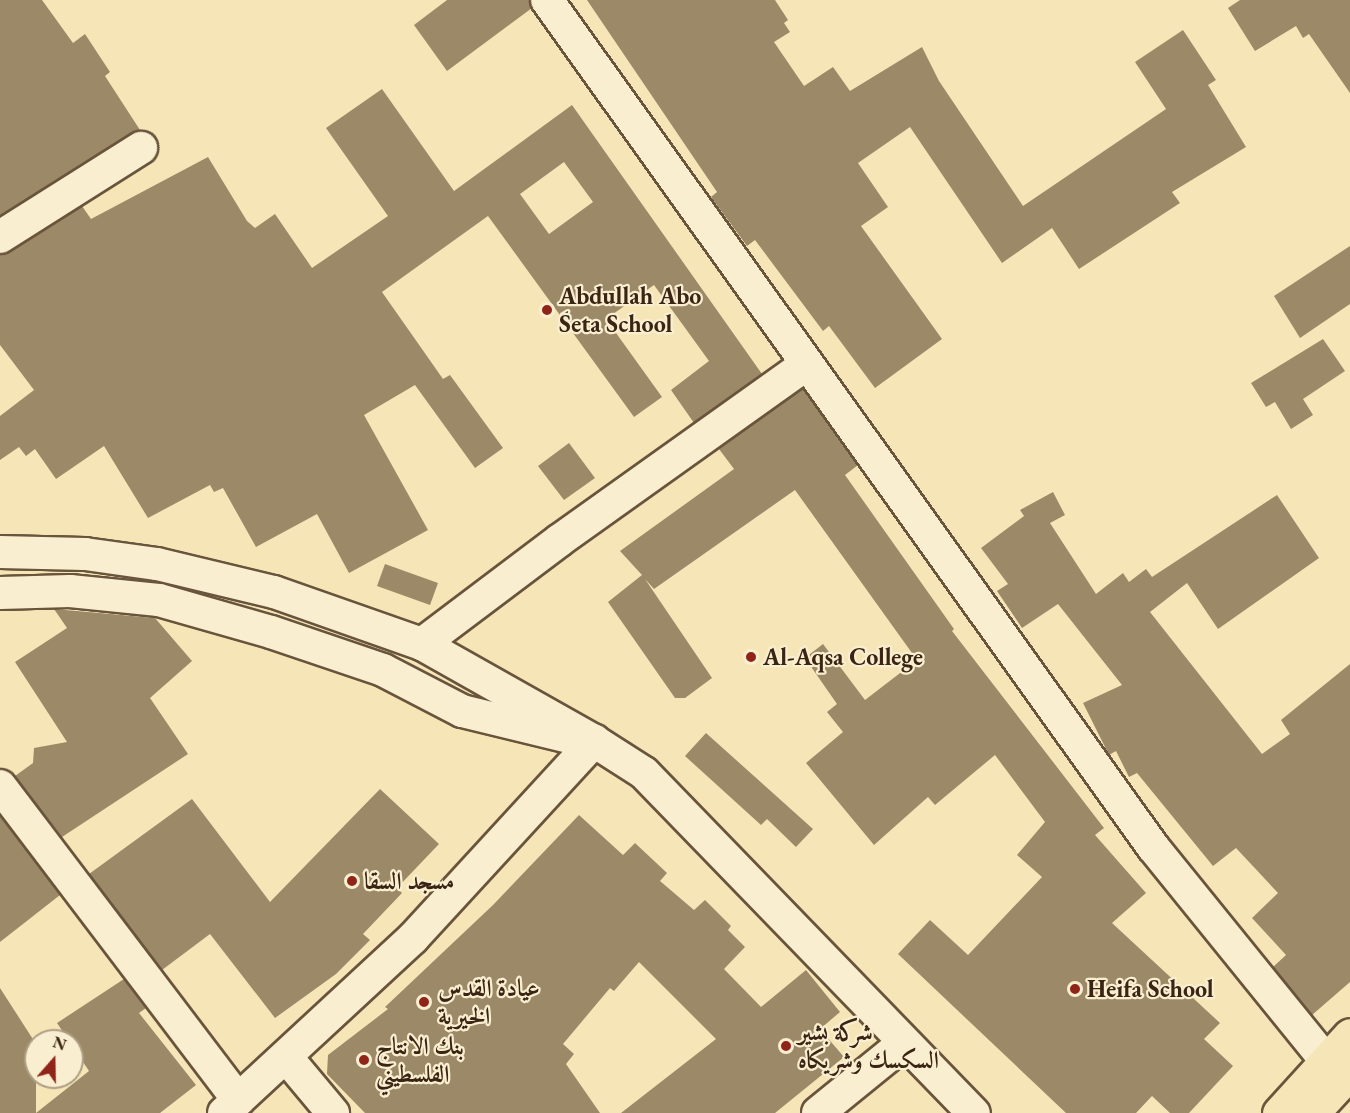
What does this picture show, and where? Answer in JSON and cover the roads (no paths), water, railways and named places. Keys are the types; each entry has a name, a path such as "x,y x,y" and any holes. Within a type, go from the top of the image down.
{"main road":[{"path":"1312,1113 1342,1075 1350,1035"},
{"path":"1279,1113 1342,1075"}],"street":[{"path":"547,0 1153,847 1342,1075"},
{"path":"0,237 141,148"},
{"path":"422,644 560,540 807,364"},
{"path":"0,552 86,554 219,577 360,619 422,644 594,741 644,773 974,1113"},
{"path":"0,593 70,591 159,600 271,632 383,670 462,711 532,730 594,741"},
{"path":"0,786 231,1107 287,1058 413,938 594,741"},
{"path":"818,1113 904,1042"},
{"path":"287,1058 333,1113"}],"place":[{"name":"ِAbdullah Abo Seta School","path":"547,310"},
{"name":"Al-Aqsa College","path":"751,657"},
{"name":"مسجد السقا","path":"352,881"},
{"name":"Heifa School","path":"1075,989"},
{"name":"عيادة القدس الخيرية","path":"424,1002"},
{"name":"شركة بشير السكسك وشريكاه","path":"786,1046"},
{"name":"بنك الانتاج الفلسطيني","path":"364,1060"}]}
